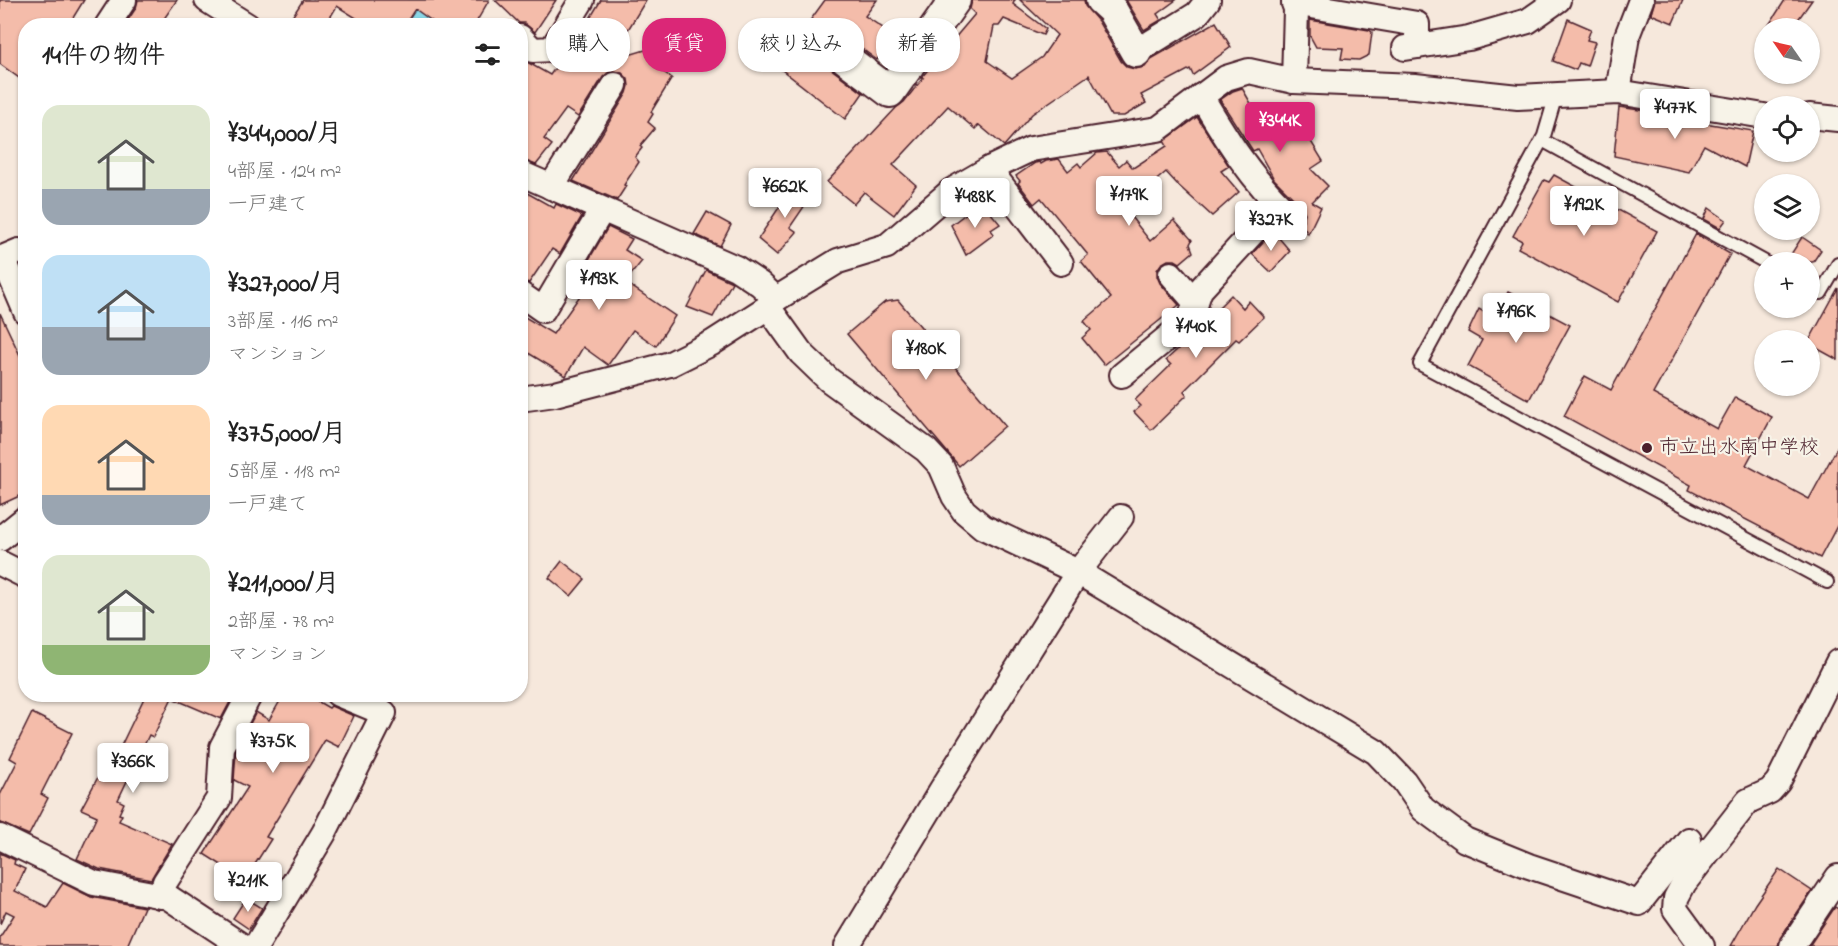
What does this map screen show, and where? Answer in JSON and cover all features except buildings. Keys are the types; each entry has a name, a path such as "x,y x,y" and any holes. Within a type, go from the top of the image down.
{"street":[{"path":"112,18 124,0"},
{"path":"207,0 235,18"},
{"path":"528,45 533,50 552,49 582,0"},
{"path":"856,72 890,92 955,0"},
{"path":"1101,0 1112,10 1136,52 1197,14 1208,0"},
{"path":"1294,81 1295,2 1417,24 1411,47 1469,38 1528,21 1558,0"},
{"path":"1618,92 1627,36 1641,0"},
{"path":"528,398 555,394 670,363 712,343 838,261 887,246 951,191 989,169 1031,149 1158,129 1226,78 1249,71 1294,81 1415,86 1518,97 1618,92 1754,114"},
{"path":"551,187 615,86"},
{"path":"1122,375 1190,319 1200,290 1267,217 1287,213 1268,195 1233,150 1201,96"},
{"path":"1820,117 1838,119"},
{"path":"989,169 1060,263"},
{"path":"528,177 736,268 772,303 801,353 829,380 926,450 941,466 954,496 972,519 999,537 1078,572 1376,752 1404,781 1423,809 1465,840 1528,866 1640,903 1689,840"},
{"path":"528,300 543,310 602,210"},
{"path":"9,256 18,286"},
{"path":"1172,274 1196,303"},
{"path":"847,946 1078,572 1121,516"},
{"path":"0,538 18,524"},
{"path":"0,562 18,572"},
{"path":"1702,946 1675,909 1676,898 1684,883 1748,801 1770,791 1778,782 1838,662"},
{"path":"160,896 165,882 219,798 222,747 246,702"},
{"path":"256,946 324,832 384,713 357,702"},
{"path":"0,837 94,883 168,897 242,946"},
{"path":"1792,946 1838,877"}],"lane":[{"path":"1556,95 1542,140 1420,364 1827,582"},
{"path":"1542,140 1754,256"},
{"path":"1820,292 1838,264"}],"waterway":[{"path":"424,18 430,0"}],"place":[{"name":"市立出水南中学校","path":"1647,448"}]}
